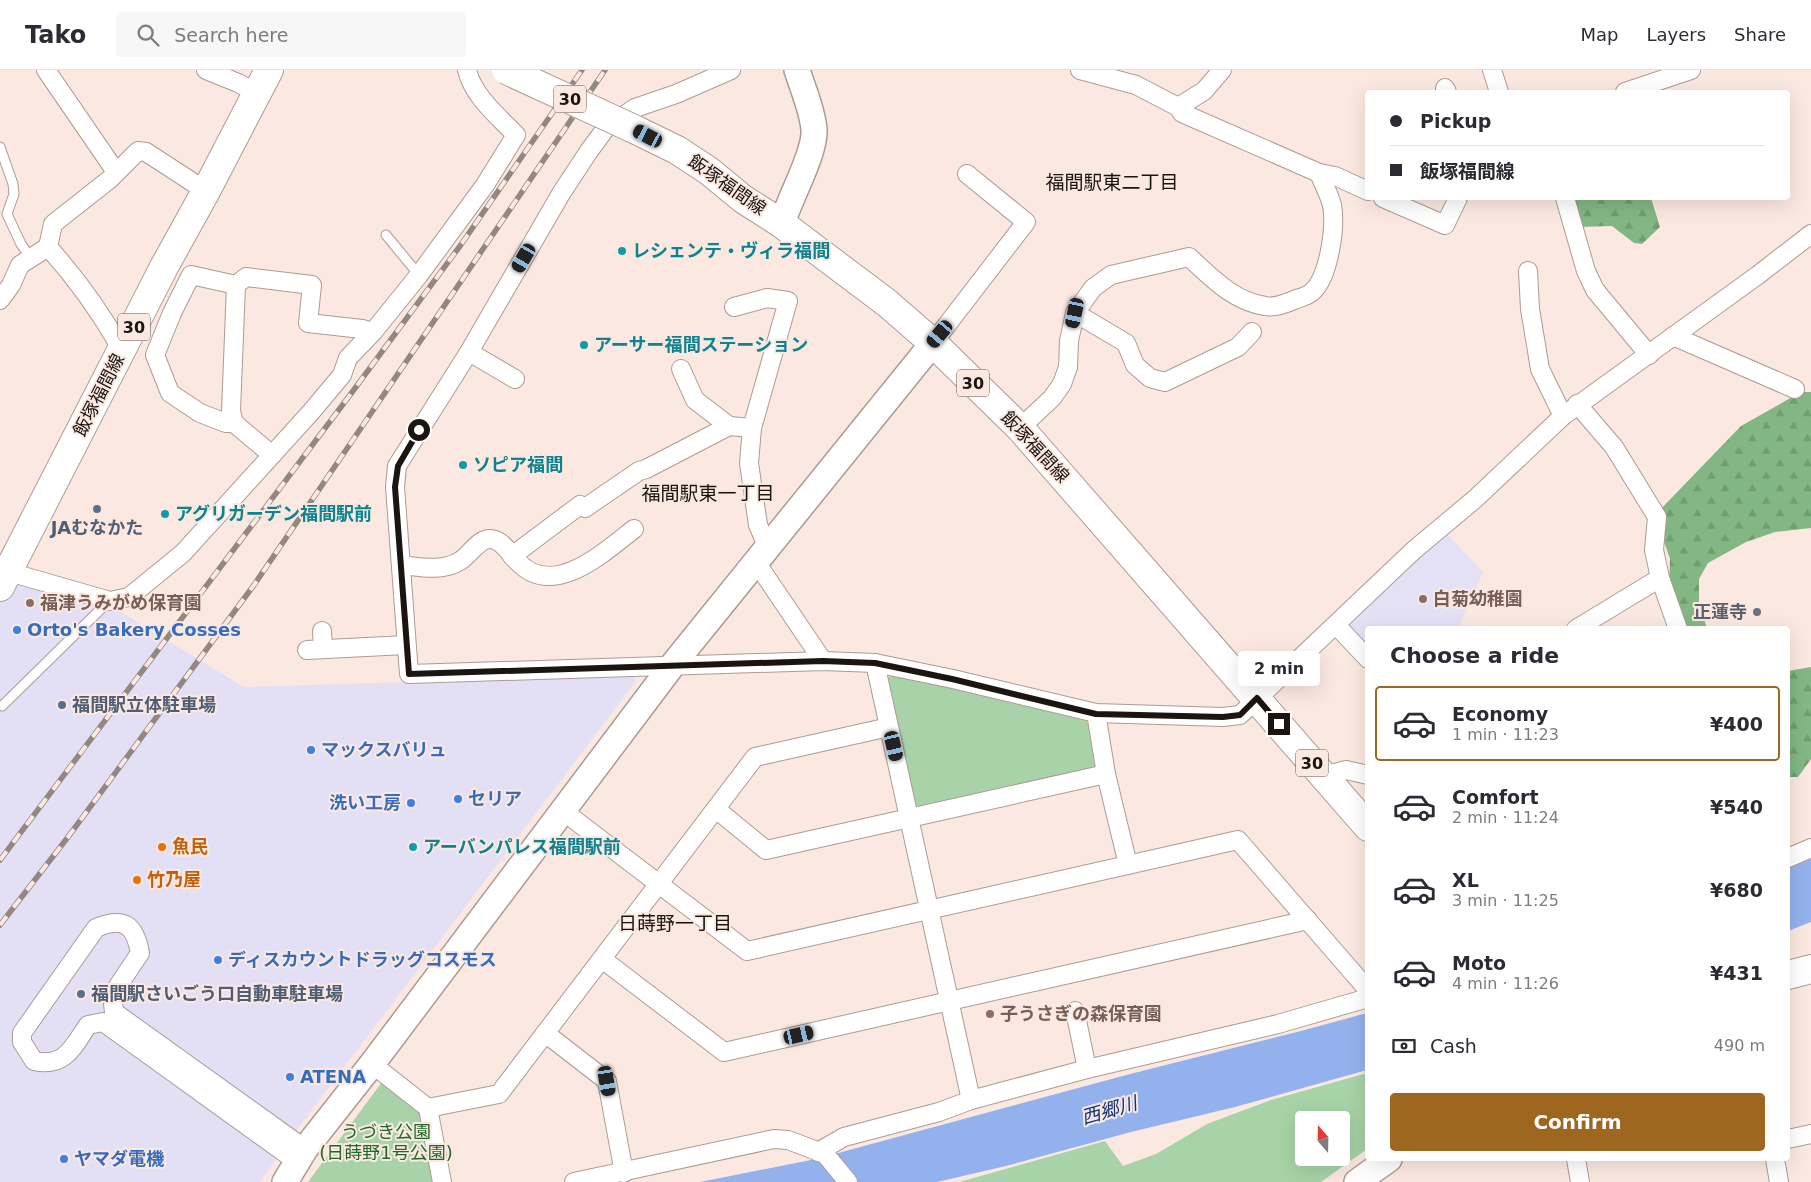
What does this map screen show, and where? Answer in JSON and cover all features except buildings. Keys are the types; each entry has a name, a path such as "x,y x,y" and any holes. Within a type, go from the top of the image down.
{"main road":[{"name":"飯塚福間線","path":"506,70 676,150 709,171 743,199 782,224 887,303 932,343 1020,428 1365,823"},
{"name":"飯塚福間線","path":"2,583 164,267 264,82"},
{"path":"1790,974 1811,968"}],"street":[{"path":"46,70 116,172"},
{"path":"206,70 238,83 264,82"},
{"path":"2,583 110,601 129,597 183,553 311,412 342,375 348,358 373,332 419,275 486,185 516,134 479,95 469,79 467,70"},
{"path":"731,70 676,94 635,108 606,128 562,192 469,352 398,466 395,487 409,674 823,661 875,663 952,679 1096,714 1223,717 1240,715 1414,550 1476,499 1577,404 1649,355 1811,234"},
{"path":"782,224 808,156 814,131 810,109 797,70"},
{"path":"1080,70 1136,85 1178,107 1182,113 1319,173 1335,176 1365,190"},
{"path":"1178,107 1204,91 1222,70"},
{"path":"1492,70 1498,90"},
{"path":"1631,90 1691,70"},
{"path":"0,300 11,285 20,265 48,248 53,224 110,179 138,151 146,152 206,191"},
{"path":"1020,428 1052,398 1062,384 1068,367 1069,340 1075,313 1093,288 1111,275 1189,258 1223,289 1248,302 1267,307 1275,306 1312,293 1330,255 1333,226 1332,204 1319,173"},
{"path":"295,1164 671,667 932,343 1026,222 967,174"},
{"path":"1388,200 1445,225 1457,200"},
{"path":"1566,200 1586,272 1595,290 1649,355"},
{"path":"48,248 69,270 100,314 122,350"},
{"path":"1528,272 1530,309 1540,370 1563,416"},
{"path":"234,422 226,423 200,413 170,393 155,355 172,313 191,275 236,285 246,278 312,285 308,323 373,332"},
{"path":"236,285 231,410 234,422 272,454"},
{"path":"734,307 767,298 788,301 752,428 749,444 749,463 762,555 823,661"},
{"path":"1075,313 1126,343 1134,364 1150,378 1165,382 1238,346 1252,332"},
{"path":"1673,336 1795,389"},
{"path":"469,352 515,379"},
{"path":"681,369 695,400 729,426"},
{"path":"1577,404 1614,447 1657,516 1654,550 1660,578 1677,626"},
{"path":"512,556 580,505 585,508 639,471 729,426 752,428"},
{"path":"401,565 440,569 460,561 485,540 493,539 500,542 524,570 549,576 567,574 587,565 634,529"},
{"path":"1581,626 1660,578"},
{"path":"1336,624 1365,656"},
{"path":"317,643 406,645"},
{"path":"875,663 971,1100"},
{"path":"1096,714 1106,774 1128,865"},
{"path":"428,1108 499,1094 755,757 889,727"},
{"path":"1324,776 1346,770 1365,774"},
{"path":"716,809 766,850 1106,774"},
{"path":"563,811 747,951 1238,840 1365,986"},
{"path":"1790,857 1811,848"},
{"path":"602,959 724,1052 1308,920"},
{"path":"121,922 132,928 138,939 140,954 112,995 114,1012 295,1164 104,1022 88,1025 69,1052 59,1059 47,1064 34,1061 22,1042 22,1032 96,928 108,923 121,922"},
{"path":"822,1153 844,1137 938,1112 971,1100 1087,1069 1278,1024 1365,999"},
{"path":"1075,1011 1087,1069"},
{"path":"545,1033 607,1081 624,1172"},
{"path":"372,1064 428,1108 442,1182"},
{"path":"1790,1139 1811,1134"},
{"path":"574,1182 774,1139 788,1140 822,1153 848,1182"},
{"path":"1364,1180 1387,1161"},
{"path":"1576,1161 1580,1182"},
{"path":"1775,1161 1779,1182"}],"lane":[{"path":"0,146 14,184 14,194 7,214 21,244 31,258"},
{"path":"386,235 419,275"},
{"path":"2,706 110,601"}],"shaded area":[{"name":"白菊幼稚園","path":"1446,533 1483,572 1459,626 1365,626 1365,650 1345,627"},
{"path":"21,583 121,612 244,687 634,675 636,681 311,1111 260,1182 0,1182 0,593"}],"green space":[{"path":"1570,200 1652,200 1660,227 1642,244 1634,243 1612,226 1577,227"},
{"path":"1801,392 1811,392 1811,528 1775,532 1746,542 1708,563 1699,579 1699,602 1706,626 1676,626 1669,589 1670,559 1655,515 1741,426"},
{"path":"1811,667 1811,759 1798,777 1790,777 1790,671"},
{"path":"893,675 1083,718 1088,723 1098,762 1094,769 921,809 913,804 885,679"},
{"path":"1365,1074 1365,1150 1350,1161 1350,1111 1295,1111 1295,1166 1343,1166 1321,1182 959,1182 1105,1141 1123,1166 1156,1154 1207,1124 1271,1100"},
{"name":"うづき公園 (日蒔野1号公園)","path":"382,1082 419,1109 423,1119 434,1182 308,1182"}],"water":[{"path":"1811,859 1811,922 1790,930 1790,867"},
{"name":"西郷川","path":"1365,1014 1365,1071 1235,1107 937,1182 700,1182 816,1159 1130,1074"}],"railway":[{"path":"0,860 460,246 582,70"},
{"path":"0,925 68,837 254,585 605,70"}],"place":[{"name":"レシェンテ・ヴィラ福間","path":"622,251"},
{"name":"アーサー福間ステーション","path":"584,345"},
{"name":"ソピア福間","path":"463,465"},
{"name":"JAむなかた","path":"97,509"},
{"name":"アグリガーデン福間駅前","path":"165,514"},
{"name":"白菊幼稚園","path":"1423,599"},
{"name":"福津うみがめ保育園","path":"30,603"},
{"name":"正蓮寺","path":"1757,612"},
{"name":"Orto's Bakery Cosses","path":"17,630"},
{"name":"福間駅立体駐車場","path":"62,705"},
{"name":"マックスバリュ","path":"311,750"},
{"name":"セリア","path":"458,799"},
{"name":"洗い工房","path":"411,803"},
{"name":"魚民","path":"162,847"},
{"name":"アーバンパレス福間駅前","path":"413,847"},
{"name":"竹乃屋","path":"137,880"},
{"name":"ディスカウントドラッグコスモス","path":"218,960"},
{"name":"福間駅さいごう口自動車駐車場","path":"81,994"},
{"name":"子うさぎの森保育園","path":"990,1014"},
{"name":"ATENA","path":"290,1077"},
{"name":"ヤマダ電機","path":"64,1159"}],"district":[{"name":"福間駅東二丁目","path":"1112,182"},
{"name":"福間駅東一丁目","path":"708,493"},
{"name":"日蒔野一丁目","path":"675,923"}],"route":[{"path":"419,430 398,466 395,487 409,674 823,661 875,663 952,679 1096,714 1223,717 1240,715 1257,698 1279,724"}]}
